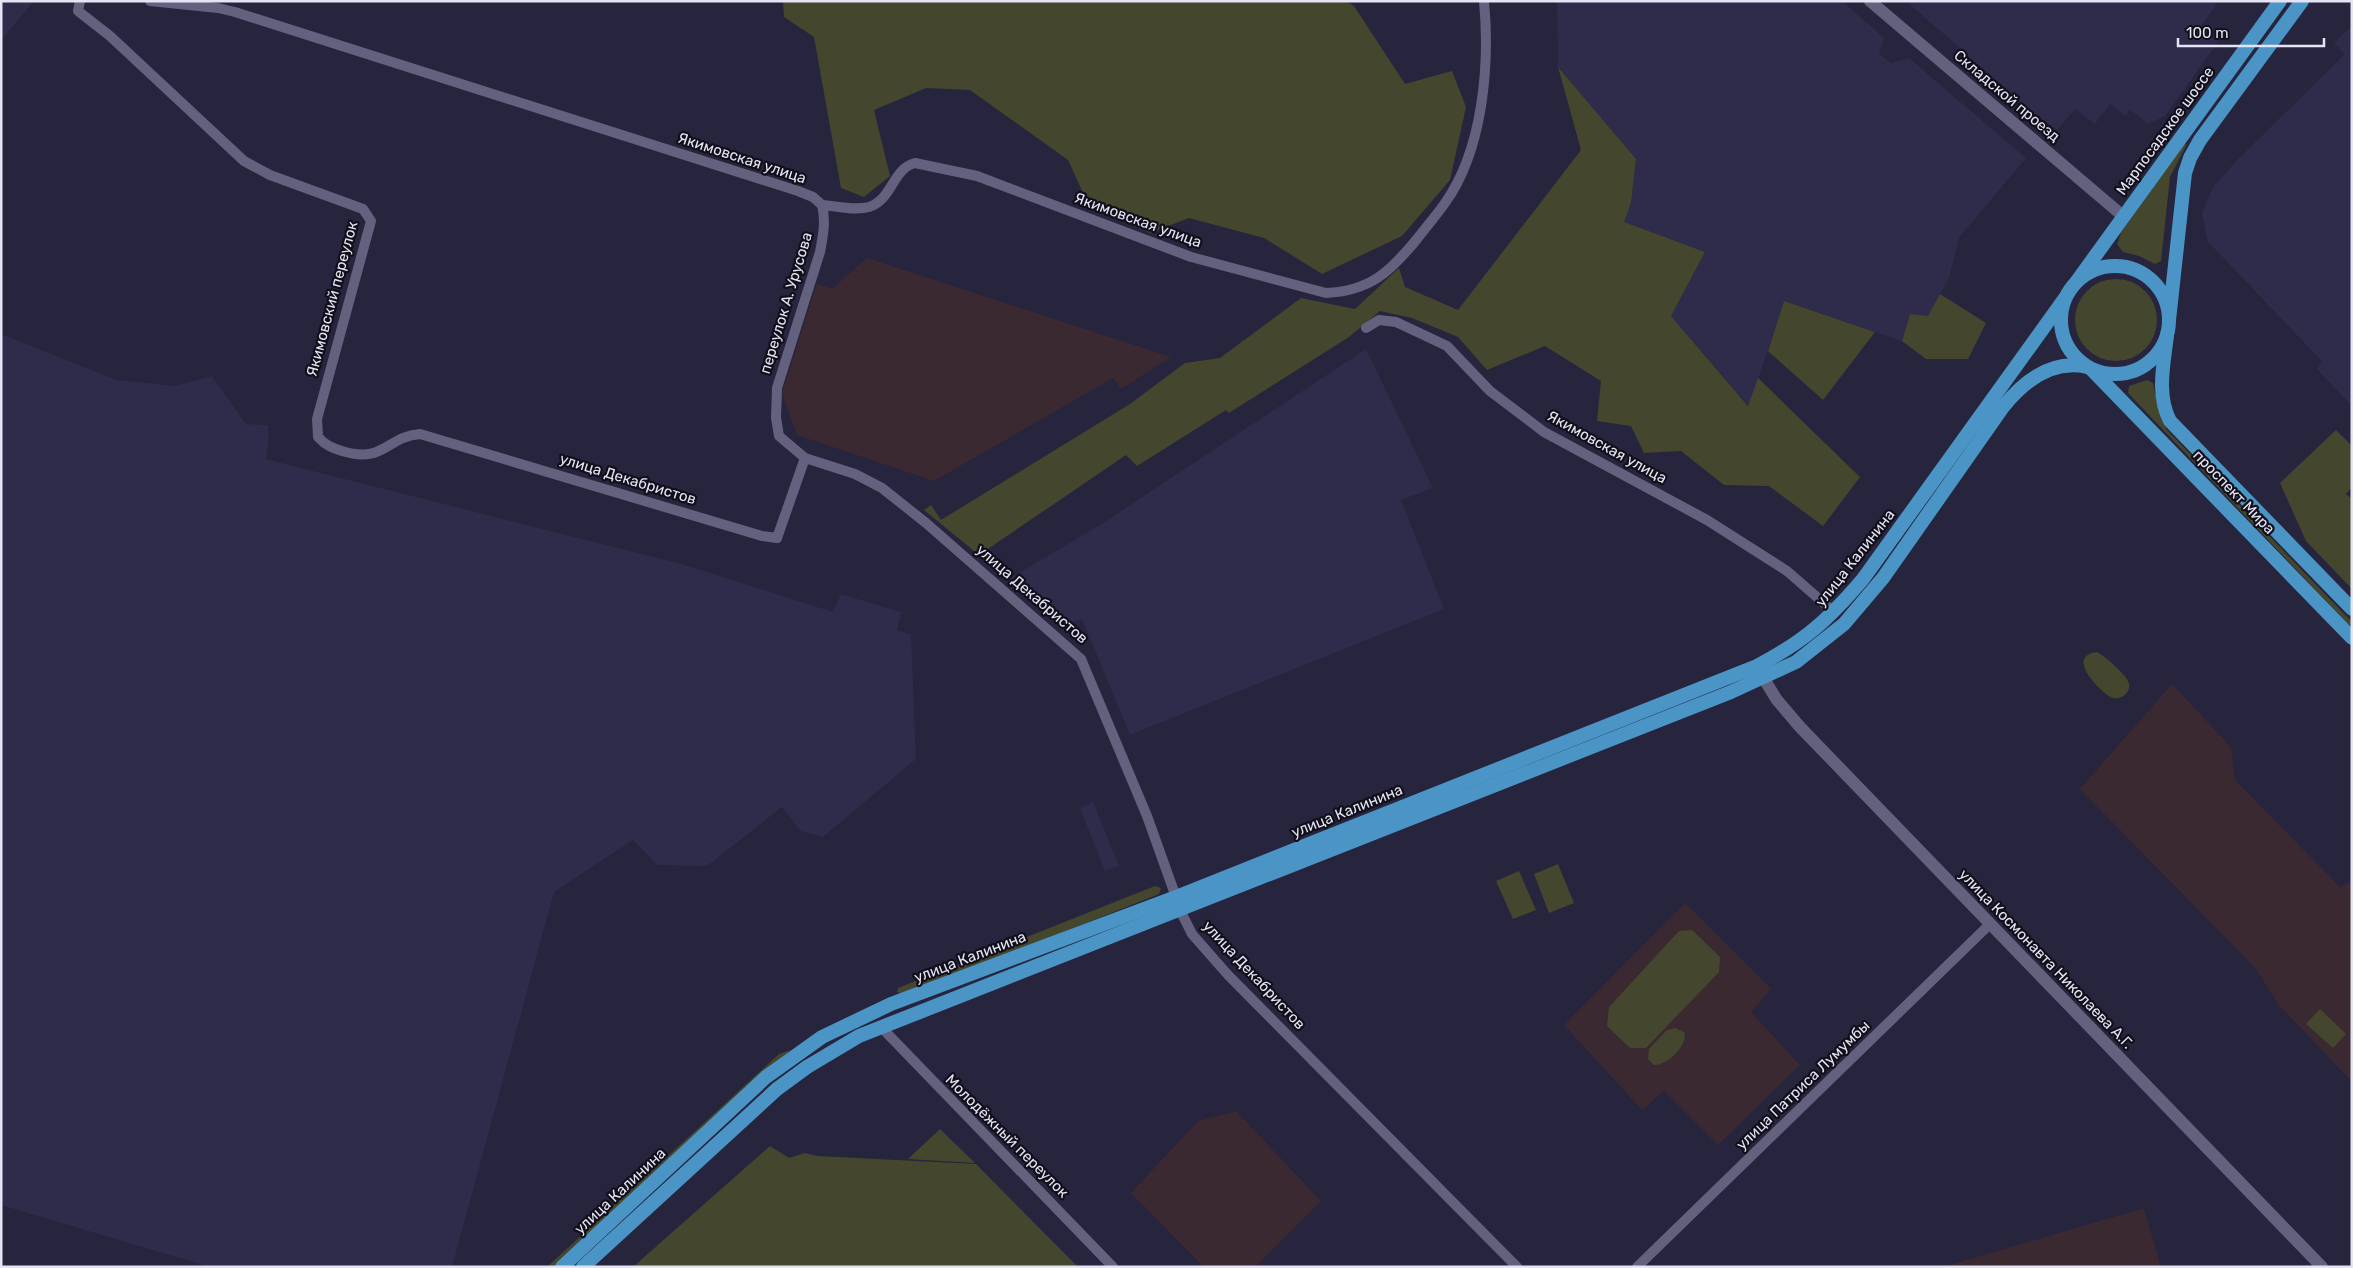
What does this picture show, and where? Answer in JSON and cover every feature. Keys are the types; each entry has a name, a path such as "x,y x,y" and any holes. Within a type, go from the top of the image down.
{"main road":[{"name":"Марпосадское шоссе","path":"2077,281 2280,1"},
{"path":"2169,320 2168,306 2162,293 2148,277 2136,270 2122,266 2108,266 2095,269 2077,281 2065,298 2061,317 2063,335 2069,350 2090,368 2115,375 2138,370 2156,356 2167,335 2169,320 2185,172 2190,158 2200,140 2302,1"},
{"name":"улица Калинина","path":"1761,673 1834,612 1863,579 2065,298"},
{"name":"проспект Мира","path":"2167,335 2163,392 2165,408 2170,421 2352,609"},
{"name":"улица Калинина","path":"583,1267 777,1089 832,1051 880,1026 1178,903 1761,673 1796,662 1844,624 1883,578 2004,407 2020,388 2052,368 2067,365 2090,368"},
{"name":"проспект Мира","path":"2090,368 2351,635"},
{"name":"улица Калинина","path":"562,1267 766,1077 822,1037 891,1004 1178,903"}],"street":[{"name":"Якимовский переулок","path":"80,1 78,11 110,36 244,161 270,176 363,209 371,221 316,419 318,437 330,447 351,453 371,455 409,435 420,434"},
{"name":"Якимовская улица","path":"150,1 218,8 235,12 798,190 813,197 822,205 868,207 880,201 890,191 900,171 906,166 915,163 977,176 1192,256 1326,293 1348,292 1368,285 1389,271 1446,203 1471,150 1481,106 1486,28 1484,1"},
{"name":"Складской проезд","path":"1870,1 2123,216"},
{"name":"переулок А. Урусова","path":"805,458 780,436 776,401 782,367 820,252 824,230 822,205"},
{"name":"Якимовская улица","path":"1366,328 1379,320 1396,322 1447,346 1490,391 1544,432 1707,520 1787,571 1834,612"},
{"name":"улица Декабристов","path":"420,434 752,533 777,538 805,458 871,481 926,523 1081,659 1147,816 1178,903 1192,934 1228,975 1517,1267"},
{"name":"улица Космонавта Николаева А.Г.","path":"1761,673 1777,700 1800,727 2322,1267"},
{"name":"улица Патриса Лумумбы","path":"1637,1267 1990,924"},
{"name":"Молодёжный переулок","path":"880,1026 1113,1267"}],"shaded area":[{"path":"1,1 34,1 1,40"},
{"path":"1557,1 1842,1 1884,38 1879,54 1891,63 1909,58 2026,158 1959,238 1949,278 1928,317 1910,314 1902,341 1784,301 1749,406 1671,316 1705,252 1623,222 1631,203 1636,159 1558,67"},
{"path":"1906,1 2219,1 2199,29 2218,42 2165,116 2148,124 2129,109 2127,117 2110,104 2095,124 2075,109 2057,130 2029,109"},
{"path":"2352,26 2352,406 2316,368 2322,361 2208,242 2202,213 2213,187 2236,161 2345,54 2334,43"},
{"path":"867,258 1171,357 1121,389 1113,378 934,481 797,435 782,393 817,284 832,289"},
{"path":"1,334 117,380 175,386 212,376 246,424 268,425 269,435 266,459 685,565 833,612 841,594 901,612 897,630 911,635 916,759 823,837 801,831 782,807 707,866 657,865 633,840 554,892 452,1267 210,1267 1,1205"},
{"path":"1366,349 1433,488 1401,500 1444,609 1130,735 1082,619 1059,627 1007,580 1103,523"},
{"path":"2172,684 2231,747 2235,780 2340,887 2352,881 2352,1082 2278,1004 2256,969 2080,789"},
{"path":"1093,802 1119,866 1105,871 1080,808"},
{"path":"1685,903 1771,989 1751,1012 1800,1065 1718,1145 1664,1091 1642,1110 1564,1025"},
{"path":"1236,1111 1321,1201 1255,1267 1204,1267 1131,1193 1198,1121"},
{"path":"2144,1208 2161,1267 1943,1267"}],"green space":[{"path":"783,1 1346,1 1354,6 1405,84 1452,71 1466,107 1450,180 1402,236 1322,274 1264,238 1189,218 1150,233 1089,206 1068,160 970,90 926,88 874,110 890,176 864,197 841,188 814,37 784,17"},
{"path":"1558,67 1636,159 1631,203 1624,222 1705,252 1671,316 1748,406 1758,378 1860,477 1823,526 1769,486 1724,485 1681,451 1644,453 1631,426 1597,421 1601,381 1545,346 1487,370 1458,337 1412,318 1380,311 1349,337 1229,413 1226,410 1137,466 1126,455 979,555 924,510 931,505 941,520 1130,404 1185,363 1220,358 1301,298 1355,309 1399,268 1405,287 1458,310 1581,150"},
{"path":"2187,144 2170,177 2161,261 2155,264 2139,256 2123,252 2117,244 2121,233 2183,145"},
{"path":"2116,279 2132,282 2145,291 2154,304 2157,320 2154,336 2145,349 2132,358 2116,361 2100,358 2087,349 2078,336 2075,320 2078,304 2087,291 2100,282"},
{"path":"1940,294 1986,323 1968,359 1926,359 1902,341 1910,314 1928,316"},
{"path":"1784,301 1875,332 1823,400 1768,351"},
{"path":"2147,380 2153,383 2160,417 2167,430 2352,622 2349,625 2128,393 2129,386"},
{"path":"2336,430 2352,446 2352,487 2346,494 2352,499 2352,589 2306,541 2280,483"},
{"path":"2097,652 2115,666 2128,680 2129,688 2123,696 2112,698 2109,696 2092,680 2087,672 2084,666 2084,659 2088,655"},
{"path":"1558,864 1574,903 1549,913 1534,874"},
{"path":"1519,871 1536,910 1513,919 1496,881"},
{"path":"1155,886 1161,888 1159,894 906,995 897,992 898,988"},
{"path":"1692,930 1720,957 1719,972 1646,1048 1630,1048 1607,1026 1609,1007 1679,931"},
{"path":"2320,1009 2346,1034 2333,1048 2306,1024"},
{"path":"1675,1028 1684,1032 1683,1043 1670,1058 1654,1065 1648,1059 1649,1049 1667,1030"},
{"path":"790,1050 783,1059 555,1267 547,1267 779,1054"},
{"path":"940,1129 975,1163 908,1159"},
{"path":"770,1146 789,1158 805,1153 817,1156 976,1164 1078,1267 633,1267"}]}
